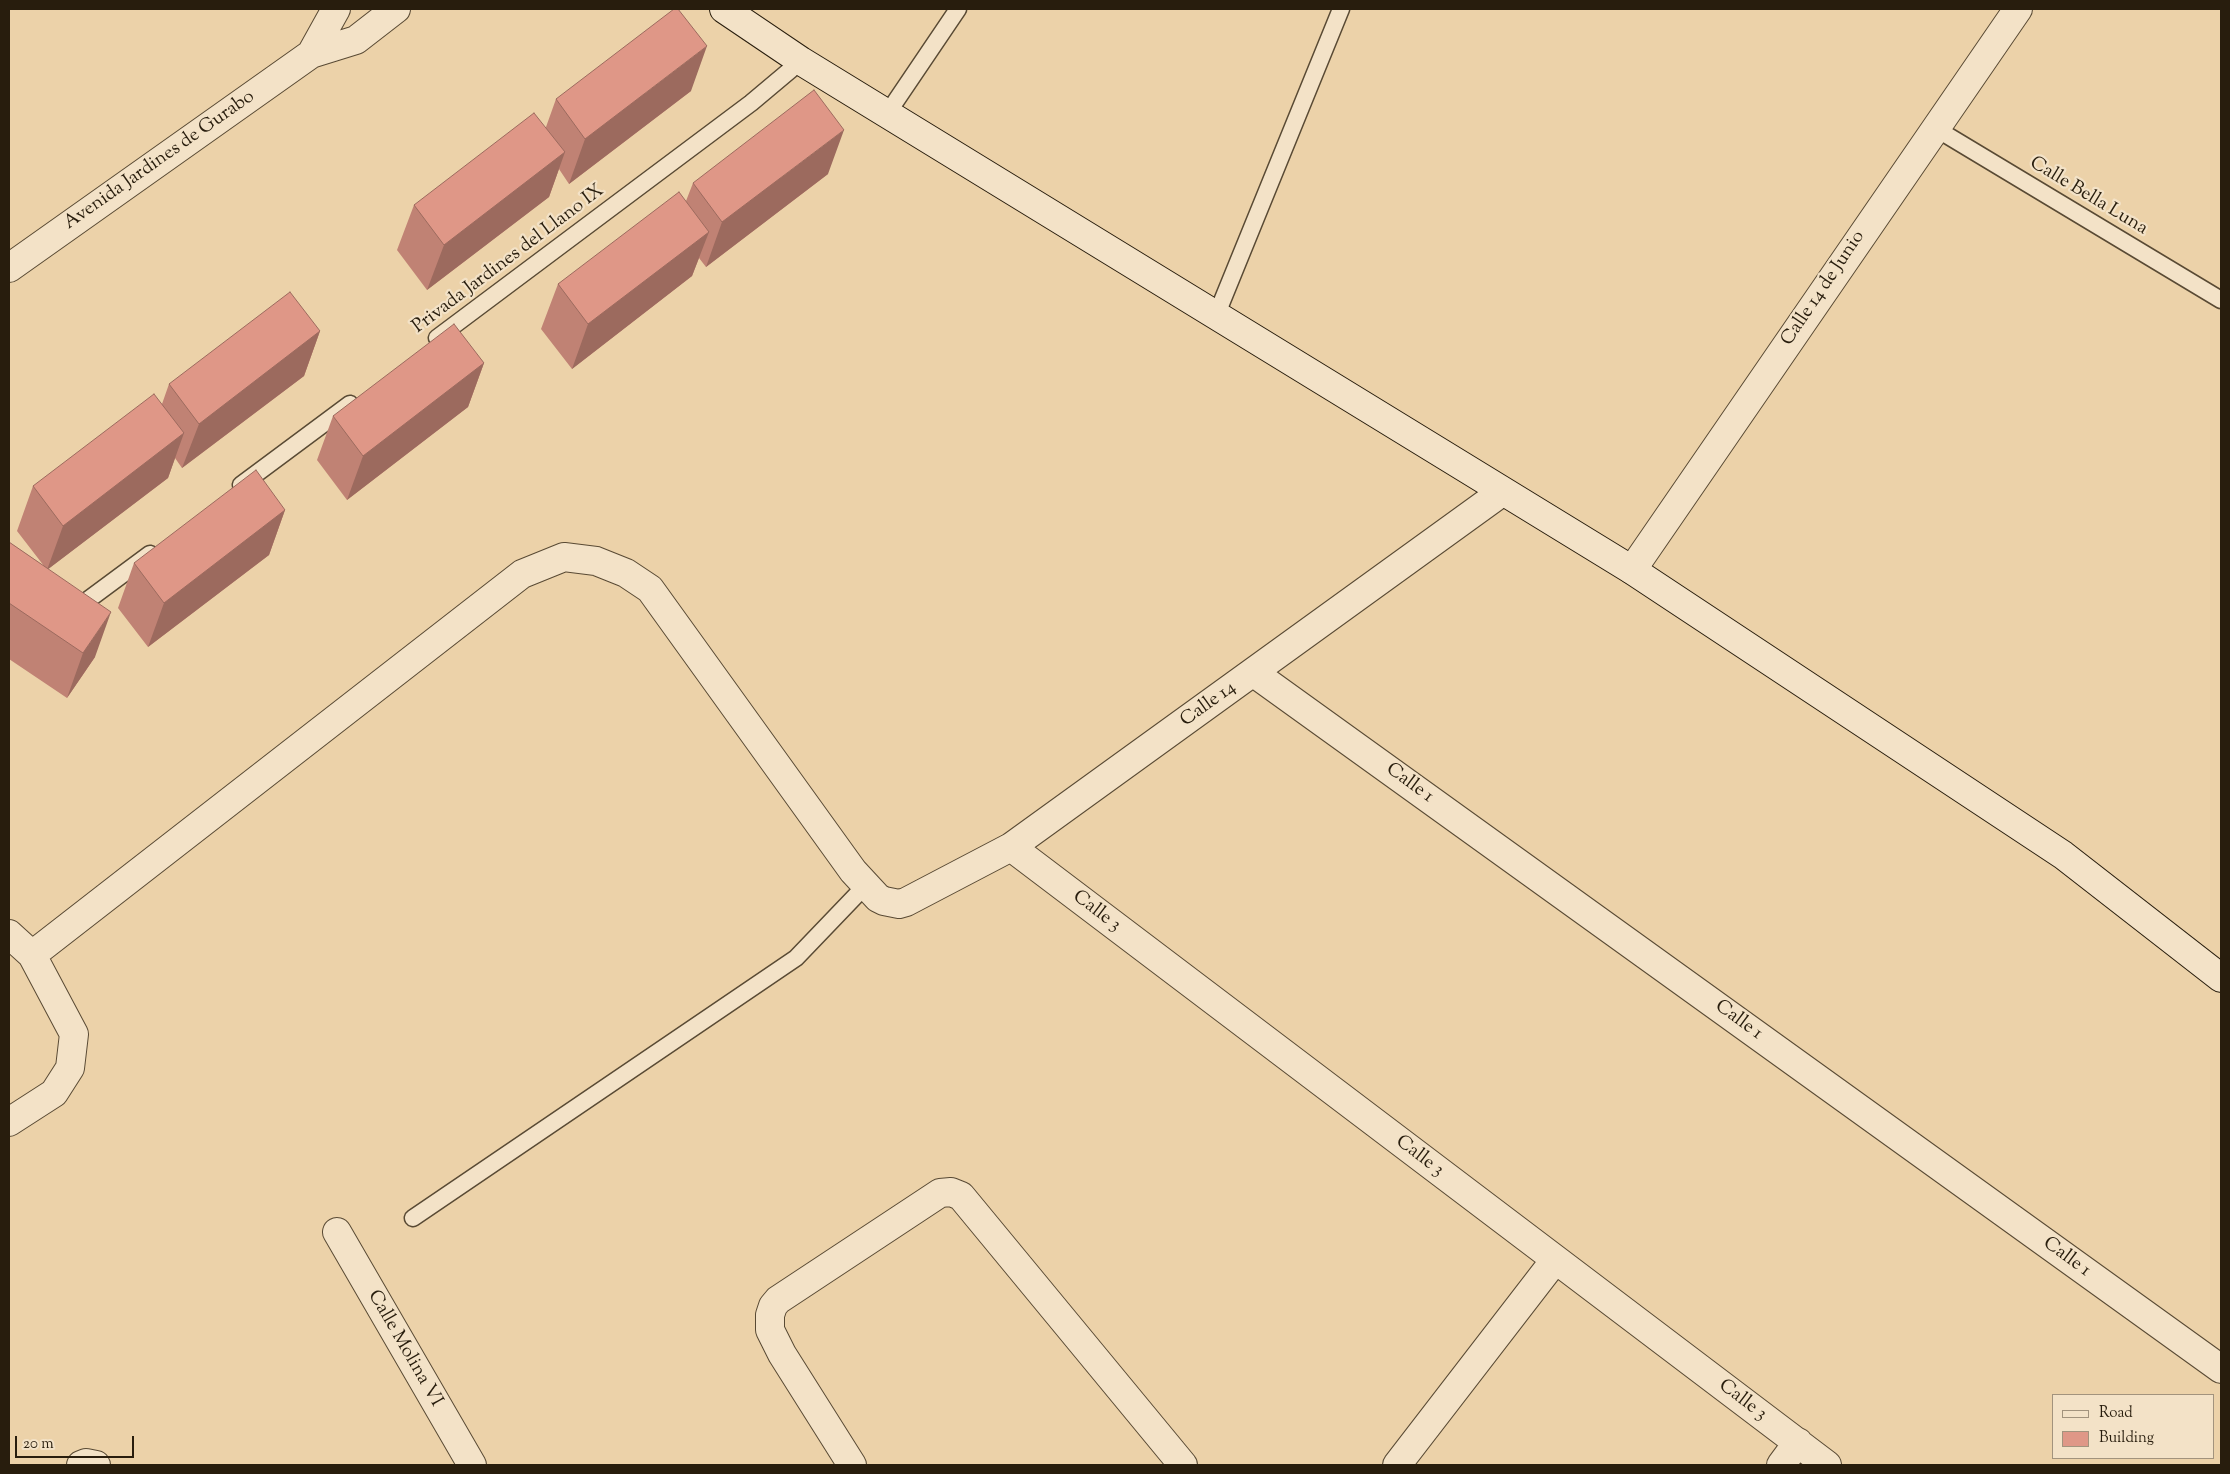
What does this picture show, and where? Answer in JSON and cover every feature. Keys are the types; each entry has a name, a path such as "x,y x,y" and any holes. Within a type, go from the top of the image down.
{"street":[{"name":"Avenida Jardines de Gurabo","path":"311,54 336,9"},
{"name":"Avenida Jardines de Gurabo","path":"9,268 311,54 356,40 396,9"},
{"path":"724,9 801,61 1632,570 2063,855 2221,978"},
{"name":"Calle 14 de Junio","path":"1632,570 2018,9"},
{"name":"Calle 14","path":"866,885 878,898 899,904 1011,847 1502,492"},
{"path":"32,954 522,574 564,557 596,560 626,573 650,589 829,840 866,885"},
{"name":"Calle 1","path":"1254,673 2221,1369"},
{"name":"Calle 3","path":"1011,847 1827,1465"},
{"path":"9,934 32,954 74,1034 70,1068 54,1093 9,1122"},
{"path":"852,1465 782,1354 770,1330 770,1315 773,1306 778,1300 940,1193 951,1192 961,1196 1182,1465"},
{"name":"Calle Molina VI","path":"337,1232 472,1465"},
{"path":"1397,1465 1555,1260"},
{"path":"1781,1465 1798,1442"},
{"path":"81,1465 86,1463 96,1465"}],"lane":[{"path":"887,114 958,9"},
{"path":"1216,316 1341,9"},
{"name":"Privada Jardines del Llano IX","path":"426,347 750,104 801,61"},
{"name":"Calle Bella Luna","path":"1935,128 2221,300"},
{"path":"228,495 362,394"},
{"path":"70,614 165,542"},
{"path":"413,1218 796,958 866,885"}],"building":[{"path":"674,9 678,9 707,46 585,139 556,99"},
{"path":"814,90 844,130 722,222 693,183"},
{"path":"534,113 565,152 444,245 414,205"},
{"path":"679,192 709,232 588,324 558,284"},
{"path":"290,292 320,331 199,424 169,384"},
{"path":"454,324 484,363 363,456 333,416"},
{"path":"154,394 184,433 63,526 33,486"},
{"path":"256,470 285,510 164,603 134,563"},
{"path":"9,542 111,612 83,653 9,603"}]}
